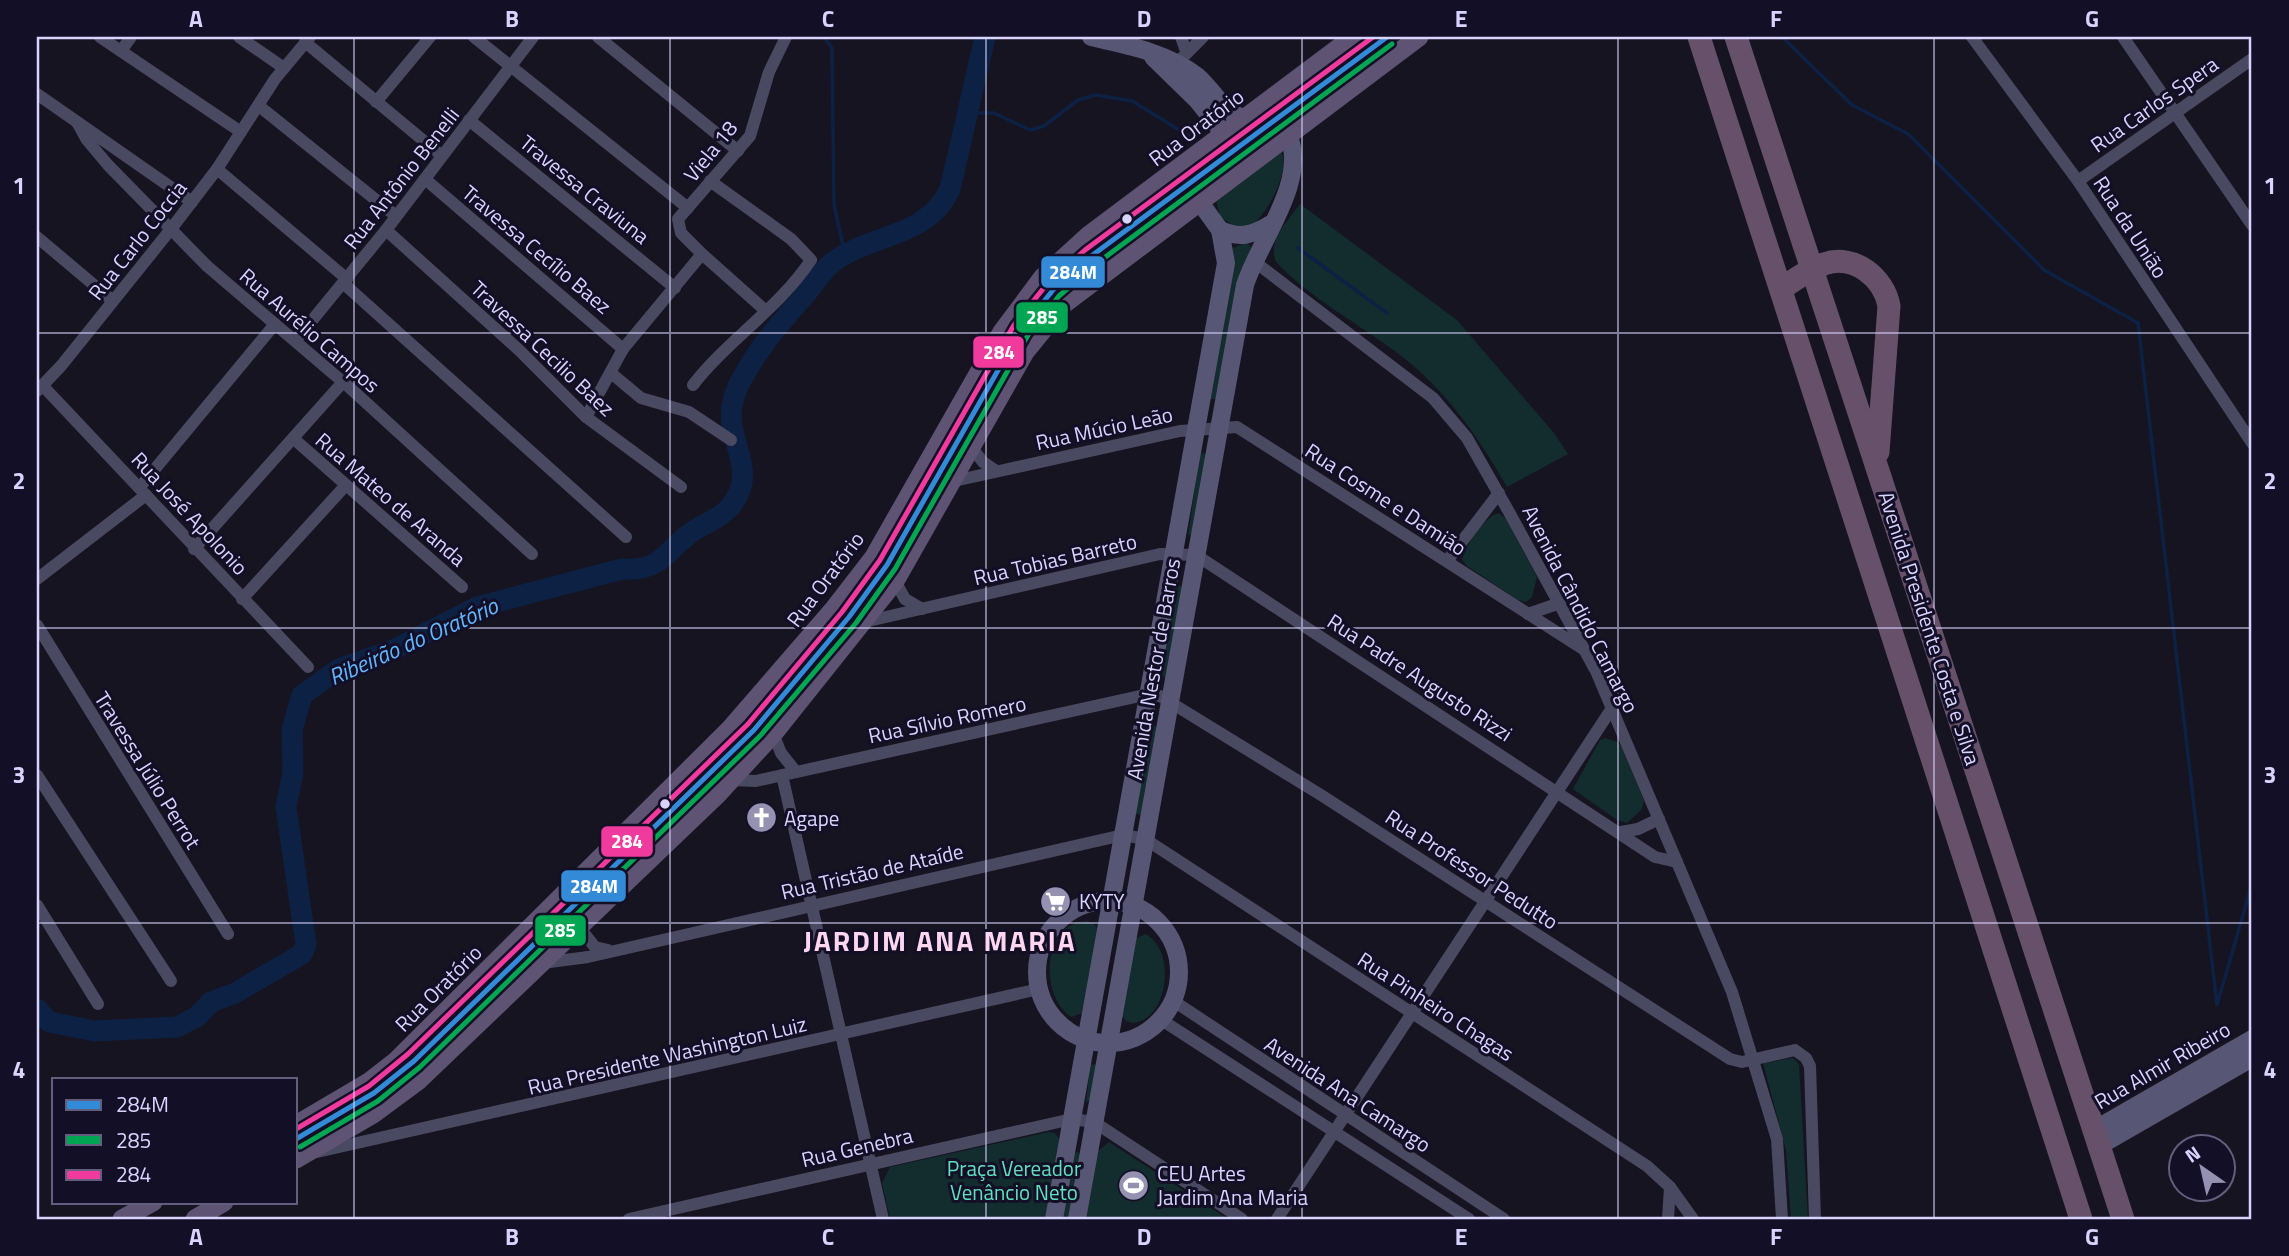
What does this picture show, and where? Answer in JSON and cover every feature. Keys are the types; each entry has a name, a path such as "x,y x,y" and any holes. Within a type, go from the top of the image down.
{"highway":[{"name":"Avenida Presidente Costa e Silva","path":"1699,37 2081,1219"},
{"name":"Avenida Presidente Costa e Silva","path":"1736,37 2123,1219"},
{"path":"1781,289 1812,270 1833,262 1862,267 1877,280 1888,298 1877,467"}],"main road":[{"name":"Rua Oratório","path":"298,1124 369,1082 396,1061 747,712 874,557 990,351 1028,294 1072,249 1353,37"},
{"path":"299,1157 373,1114 411,1086 732,780 773,734 895,581 1025,352 1057,312 1089,283 1419,37"},
{"path":"1248,116 1267,117 1288,135"},
{"path":"1197,155 1189,177 1199,201"},
{"path":"122,1219 149,1204"},
{"path":"195,1219 221,1204"}],"street":[{"path":"100,37 242,132"},
{"path":"121,51 131,37"},
{"path":"239,37 284,68"},
{"path":"376,102 429,37"},
{"path":"474,37 688,208 678,219 686,240 766,312"},
{"name":"Rua Antônio Benelli","path":"296,340 386,230 533,37"},
{"path":"598,37 737,151"},
{"name":"Viela 18","path":"688,208 753,131 769,72 786,37"},
{"path":"1091,37 1177,62 1198,76 1231,113 1248,116"},
{"path":"1181,37 1177,62 1197,100 1224,134"},
{"path":"1177,62 1203,37"},
{"name":"Rua da União","path":"1972,37 2078,181 2252,443"},
{"path":"2123,37 2252,225"},
{"path":"308,39 376,102 442,156"},
{"name":"Rua Carlo Coccia","path":"40,388 192,202 284,68 308,39"},
{"name":"Rua Carlos Spera","path":"2078,181 2252,59"},
{"path":"37,94 192,202"},
{"path":"259,106 396,216"},
{"name":"Travessa Craviuna","path":"469,120 675,288"},
{"name":"Rua Aurélio Campos","path":"77,121 96,151 207,266 344,382 532,554"},
{"name":"Avenida Nestor de Barros","path":"1077,1219 1245,285 1293,175 1293,145 1288,135"},
{"path":"217,169 345,281 626,537"},
{"name":"Travessa Cecílio Baez","path":"425,179 624,348"},
{"path":"693,385 720,352 766,312 811,258 792,239 710,181"},
{"name":"Avenida Nestor de Barros","path":"1054,1219 1226,263 1220,230 1199,201"},
{"path":"1220,230 1239,236 1257,232 1271,224"},
{"name":"Travessa Cecilio Baez","path":"386,230 519,349 586,417 681,487"},
{"path":"37,237 113,301"},
{"path":"586,417 624,348 675,288 706,258"},
{"name":"Avenida Cândido Camargo","path":"1255,262 1433,398 1467,438 1560,603 1612,708 1732,992 1777,1139 1782,1219"},
{"path":"37,579 143,491 275,324"},
{"path":"611,373 641,398 689,412 731,440"},
{"path":"194,549 344,382"},
{"name":"Rua José Apolonio","path":"40,388 143,491 194,549 308,667"},
{"name":"Rua Múcio Leão","path":"954,481 1196,429 1220,427"},
{"name":"Rua Cosme e Damião","path":"1220,427 1243,429 1586,651"},
{"name":"Rua Mateo de Aranda","path":"294,439 462,587"},
{"path":"972,448 983,462 996,471"},
{"path":"242,599 346,485"},
{"path":"1447,561 1499,494"},
{"name":"Rua Tobias Barreto","path":"864,622 1174,553 1196,555"},
{"name":"Rua Padre Augusto Rizzi","path":"1196,555 1621,832 1655,857 1677,862"},
{"path":"895,581 905,599 923,609"},
{"path":"1528,614 1560,603"},
{"name":"Travessa Júlio Perrot","path":"37,625 228,934"},
{"path":"1149,694 1170,701"},
{"name":"Rua Sílvio Romero","path":"732,780 757,781 1149,694"},
{"name":"Rua Professor Pedutto","path":"1170,701 1730,1059 1742,1062 1754,1060"},
{"path":"1277,1219 1612,708"},
{"path":"773,734 780,752 796,772"},
{"path":"37,775 171,981"},
{"path":"782,775 883,1219"},
{"path":"1621,832 1638,829 1659,819"},
{"name":"Rua Tristão de Ataíde","path":"542,963 560,963 1123,835 1144,839"},
{"name":"Rua Pinheiro Chagas","path":"1144,839 1647,1166 1670,1188 1693,1219"},
{"path":"1112,901 1133,905 1157,921 1173,945 1178,972 1172,1000 1160,1019 1142,1034 1109,1044 1086,1041 1069,1033 1055,1021 1039,989 1038,965 1050,932 1077,909 1112,901"},
{"path":"37,905 99,1004"},
{"path":"579,927 595,947 608,950"},
{"name":"Rua Presidente Washington Luiz","path":"299,1157 842,1036 1039,989"},
{"name":"Avenida Ana Camargo","path":"1172,1000 1504,1219"},
{"name":"Avenida Ana Camargo","path":"1160,1019 1469,1219"},
{"name":"Rua Almir Ribeiro","path":"2097,1138 2252,1039"},
{"path":"1754,1060 1795,1050 1802,1053 1810,1066 1815,1219"},
{"name":"Rua Almir Ribeiro","path":"2097,1138 2252,1058"},
{"name":"Rua Genebra","path":"629,1219 1072,1119 1094,1122"},
{"path":"1094,1122 1242,1219"},
{"path":"1668,1219 1670,1188"}],"green space":[{"path":"1280,150 1283,169 1268,205 1261,216 1246,229 1233,226 1220,216 1216,200"},
{"path":"1300,204 1457,320 1554,433 1568,454 1507,487 1473,433 1432,383 1400,355 1303,287 1276,262 1276,238"},
{"path":"1247,242 1251,247 1217,399 1209,399 1233,262 1233,248"},
{"path":"1200,452 1207,455 1192,534 1188,536"},
{"path":"1499,513 1506,519 1537,577 1532,597 1526,602 1518,600 1462,560 1476,532 1493,515"},
{"path":"1178,584 1182,587 1168,675 1162,678 1174,586"},
{"path":"1150,726 1158,728 1141,815 1135,814"},
{"path":"1605,738 1622,747 1644,801 1641,810 1627,823 1617,820 1573,789 1600,740"},
{"path":"1088,921 1095,925 1098,931 1082,1013 1071,1017 1060,1007 1053,993 1050,961 1054,946 1062,933 1073,924"},
{"path":"1145,934 1155,942 1162,954 1164,983 1161,998 1154,1010 1144,1019 1132,1023 1126,1021 1120,1012 1135,939"},
{"path":"1793,1058 1799,1064 1808,1219 1791,1219 1786,1150 1763,1063"},
{"path":"1090,1065 1096,1066 1091,1100 1086,1102"},
{"name":"Praça Vereador Venâncio Neto","path":"1049,1132 1055,1133 1060,1140 1047,1219 890,1219 882,1183 890,1167"},
{"name":"CEU Artes Jardim Ana Maria","path":"1109,1142 1228,1219 1085,1219 1098,1151"},
{"path":"1078,1152 1081,1156 1070,1219 1061,1219 1074,1153"}],"waterway":[{"path":"824,37 832,48 834,205 845,255"},
{"name":"Ribeirão do Oratório","path":"37,1009 49,1022 95,1031 177,1027 198,1016 211,1002 235,993 302,954 306,944 286,807 293,773 292,730 302,695 339,669 393,650 477,607 622,569 653,564 689,534 729,508 738,495 742,482 740,457 731,420 733,400 741,380 771,335 832,263 847,253 913,226 940,205 950,189 985,37"},
{"path":"1783,38 1852,105 1908,134 2044,270 2138,323 2217,1005 2252,884"},
{"path":"967,113 994,113 1030,130 1044,126 1078,100 1096,95 1132,101 1189,136"},
{"path":"1298,248 1387,313"}],"transit line":[{"name":"284","path":"298,1128 369,1086 408,1054 748,724 842,612 880,560 1014,325 1047,284 1085,250 1373,37"},
{"name":"284M","path":"298,1138 374,1093 414,1061 754,730 849,617 887,565 1021,330 1053,290 1090,257 1387,37"},
{"name":"285","path":"300,1147 378,1101 420,1067 760,736 856,623 895,569 1028,335 1059,296 1096,264 1392,44"}],"place":[{"name":"Agape","path":"761,818"},
{"name":"KYTY","path":"1056,901"},
{"name":"CEU Artes Jardim Ana Maria","path":"1134,1185"}],"district":[{"name":"JARDIM ANA MARIA","path":"940,940"}]}
